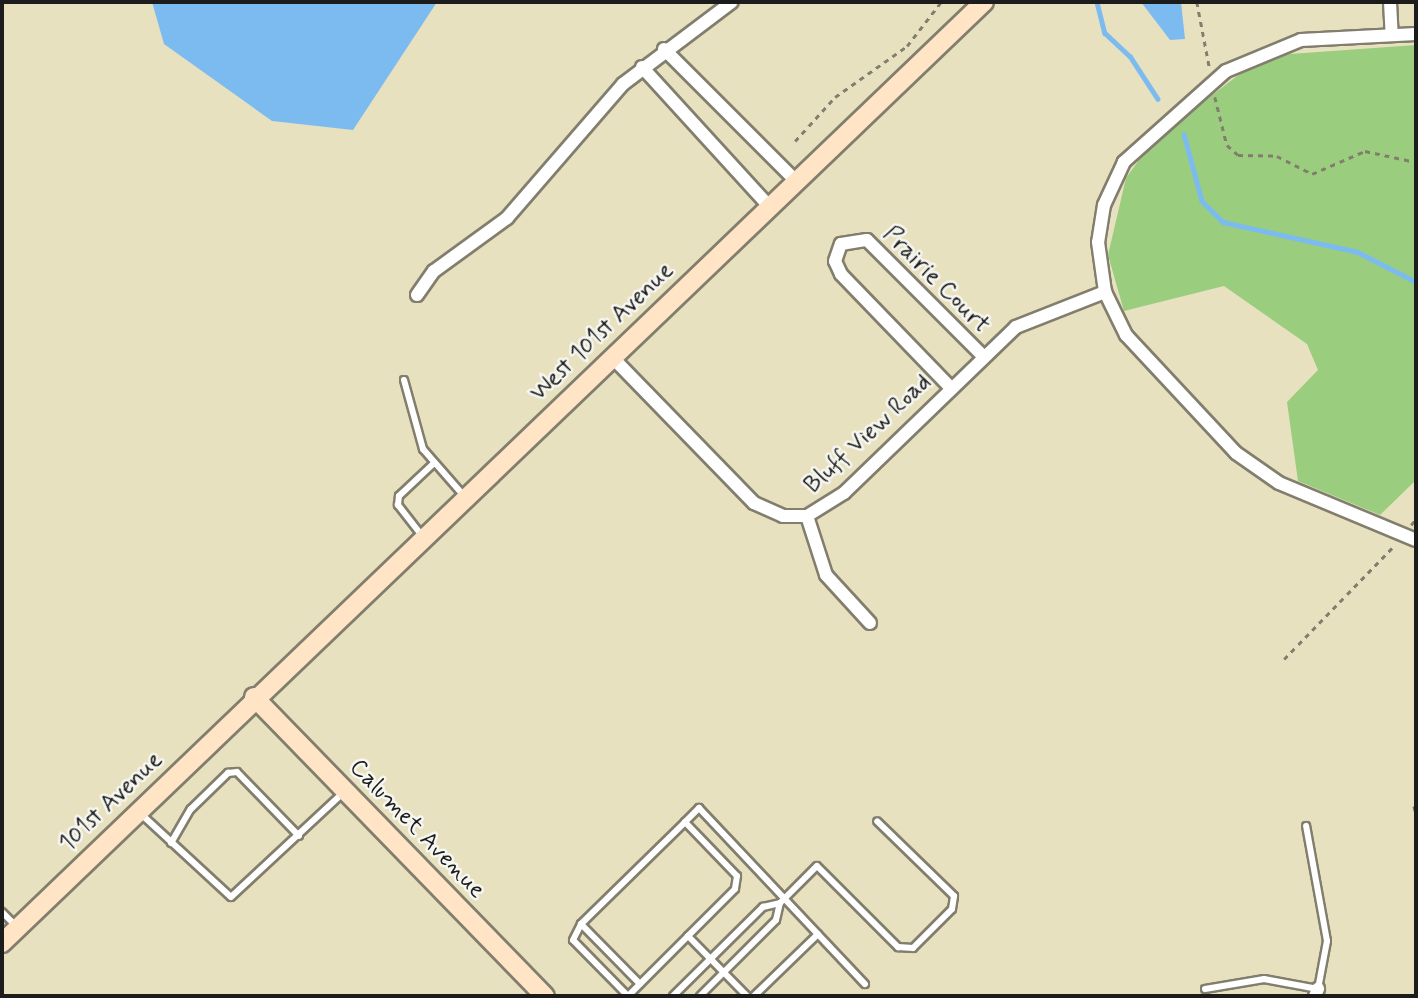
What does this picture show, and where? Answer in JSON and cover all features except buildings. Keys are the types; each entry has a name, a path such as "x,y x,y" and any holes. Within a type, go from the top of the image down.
{"street":[{"path":"417,295 434,271 507,218 583,124 642,66 732,2"},
{"name":"West 101st Avenue","path":"254,697 984,2"},
{"path":"1390,2 1392,35"},
{"path":"1416,34 1285,44 1212,82 1155,128 1124,162 1104,205 1098,254 1105,292 1134,346 1245,461 1287,487 1416,540"},
{"path":"664,49 796,181"},
{"path":"642,66 769,206"},
{"name":"Prairie Court","path":"950,387 841,274 835,261 841,244 867,240 982,355"},
{"name":"Bluff View Road","path":"612,357 754,503 783,516 807,516 834,501 982,355 1030,318 1105,292"},
{"path":"807,516 825,575 870,623"},
{"name":"Calumet Avenue","path":"254,697 545,996"},
{"name":"101st Avenue","path":"2,943 254,697"}],"lane":[{"path":"404,380 434,463 464,497"},
{"path":"422,537 398,505 399,496 434,463"},
{"path":"171,843 191,809 228,773 237,772 299,836"},
{"path":"138,810 231,897 345,791"},
{"path":"685,822 737,876 735,889 628,996 573,940 581,924 699,808 782,901 818,934 865,984"},
{"path":"700,996 776,920 782,901 817,866 898,947 913,948 952,909 954,896 877,821"},
{"path":"1205,989 1264,979 1316,992 1327,941 1306,826"},
{"path":"673,996 763,907 782,901"},
{"path":"2,912 18,928"},
{"path":"581,924 640,984"},
{"path":"754,996 818,934"},
{"path":"688,936 747,996"}],"path":[{"path":"795,141 835,97 907,46 941,2"},
{"path":"1197,2 1212,82 1234,153 1277,156 1312,174 1365,151 1416,162"},
{"path":"1284,659 1416,519"},
{"path":"1414,806 1416,813"}],"green space":[{"path":"1416,45 1416,480 1380,515 1298,481 1287,402 1318,370 1307,344 1224,286 1124,311 1108,255 1126,178 1152,142 1237,76 1276,55"}],"water":[{"path":"152,2 437,2 353,130 272,121 164,44"},
{"path":"1141,2 1181,2 1185,39 1170,40"}],"waterway":[{"path":"1097,2 1105,33 1130,56 1158,99"},
{"path":"1184,134 1202,201 1223,222 1358,252 1416,282"}]}
